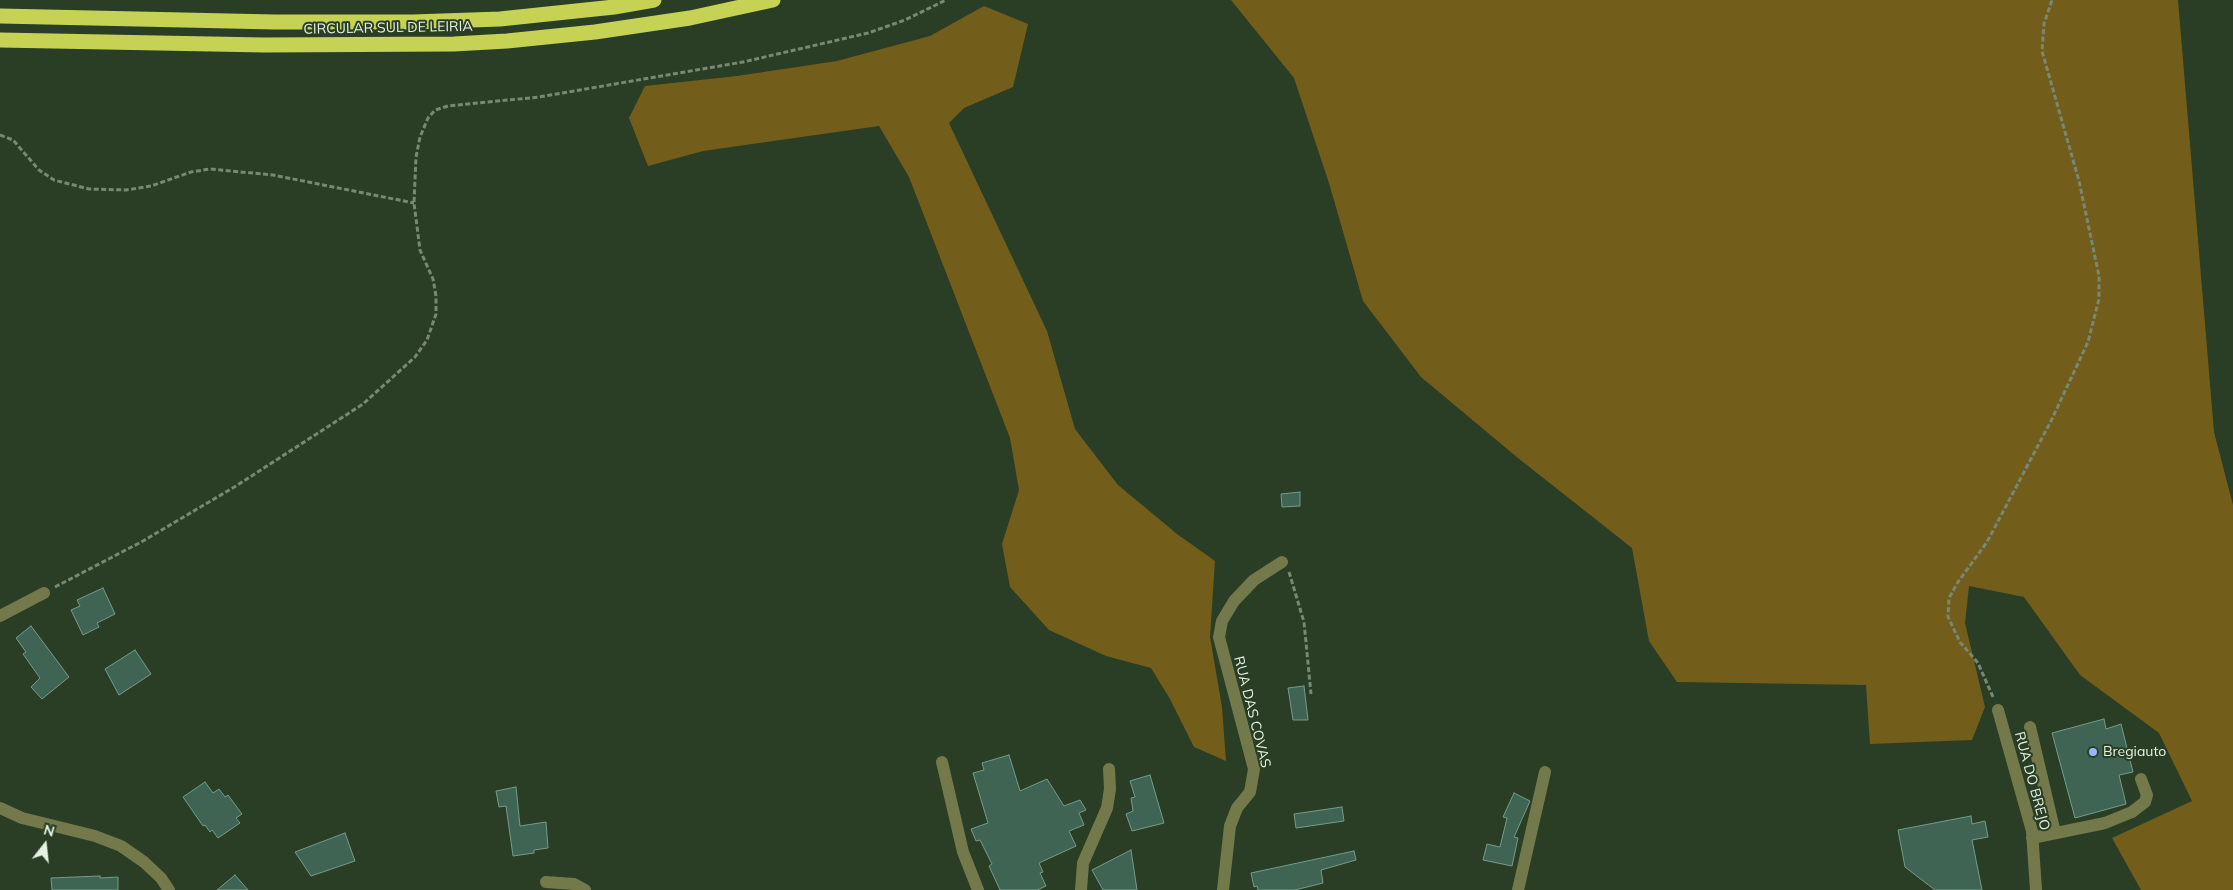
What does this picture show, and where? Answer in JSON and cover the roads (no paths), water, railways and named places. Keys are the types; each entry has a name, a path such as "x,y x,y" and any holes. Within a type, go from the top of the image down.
{"highway":[{"name":"CIRCULAR SUL DE LEIRIA","path":"0,16 275,22 413,22 500,19 614,7 654,0"},
{"name":"CIRCULAR SUL DE LEIRIA","path":"0,40 273,45 463,44 595,32 690,18 773,0"}],"street":[{"name":"RUA DAS COVAS","path":"1223,890 1230,826 1237,808 1250,792 1254,769 1219,637 1222,621 1234,600 1254,580 1282,562"},
{"path":"0,616 44,593"},
{"name":"RUA DO BREJO","path":"1998,710 2032,838 2036,890"},
{"path":"2030,727 2055,833"},
{"path":"942,762 963,852 978,890"},
{"path":"1081,890 1083,863 1107,808 1110,789 1109,769"},
{"path":"1518,890 1545,772"},
{"path":"2032,838 2106,822 2132,812 2145,802 2147,795 2141,779"},
{"path":"0,808 22,818 95,836 121,846 144,862 161,878 169,890"},
{"path":"546,882 574,884 585,890"}],"place":[{"name":"Bregiauto","path":"2093,752"}]}
